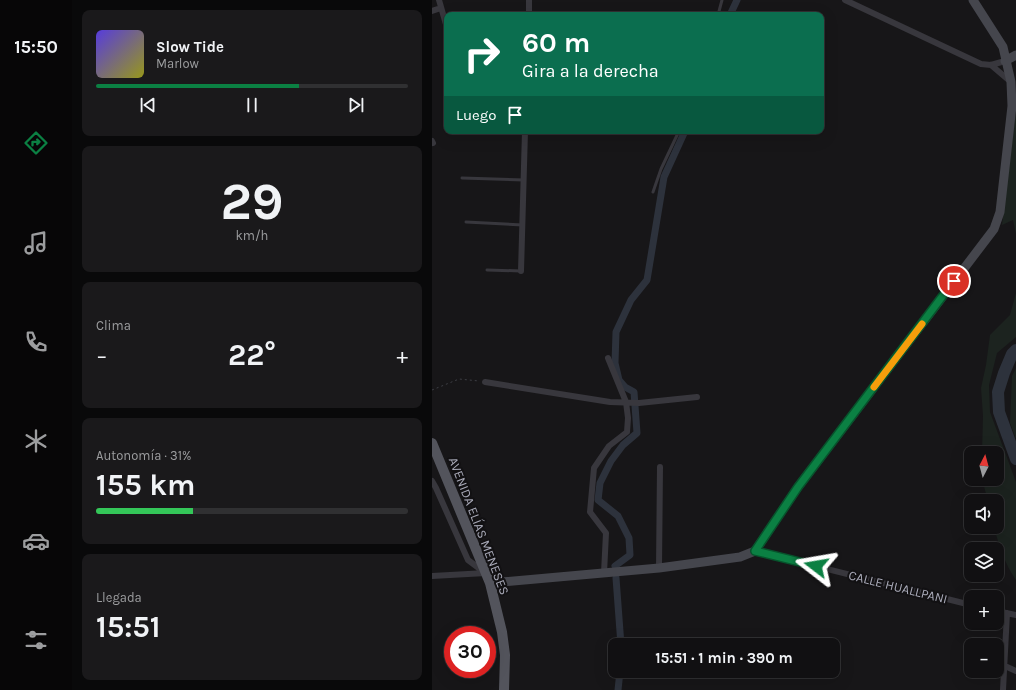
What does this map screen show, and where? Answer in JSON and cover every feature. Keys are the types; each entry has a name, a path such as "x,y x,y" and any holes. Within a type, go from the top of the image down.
{"main road":[{"name":"AVENIDA ELÍAS MENESES","path":"432,443 490,583 502,632 504,690"}],"street":[{"path":"439,0 444,18"},
{"path":"529,0 529,12"},
{"path":"845,0 980,64 991,65 1005,61 1016,55"},
{"path":"490,583 659,568 740,557 755,551 798,487 994,229 1000,212 1012,106 1011,82 1003,47 973,0"},
{"path":"432,11 441,8"},
{"path":"991,65 1011,82"},
{"path":"521,271 525,134"},
{"path":"604,573 606,534 590,512 594,468 609,446 627,432 629,403 608,358"},
{"path":"485,382 610,402 629,403 697,397"},
{"path":"659,568 660,467"},
{"path":"432,482 468,560 486,573"},
{"name":"CALLE HUALLPANI","path":"755,551 964,603"},
{"path":"432,576 486,573"},
{"path":"1004,612 1016,615"},
{"path":"1004,690 1007,613"},
{"path":"1005,666 1016,671"}],"lane":[{"path":"719,12 722,0"},
{"path":"653,192 661,169 678,134"},
{"path":"462,178 524,180"},
{"path":"466,222 523,225"},
{"path":"487,270 521,271"}],"path":[{"path":"432,390 459,379 485,382"}],"shaded area":[{"path":"1016,110 1016,234 1013,220 1002,225"},
{"path":"1016,293 1016,337 997,353 989,385 990,412 1003,446 982,446 983,416 981,388 990,335 1010,315"},
{"path":"1016,368 1016,439 1010,423 1012,376"},
{"path":"1004,450 1016,482 1016,580 1004,557 1004,542 998,542 996,534 1004,534 1004,494 986,494 984,486 1004,486"}],"waterway":[{"path":"731,12 737,0"},
{"path":"615,566 630,555 629,538 618,516 598,500 600,483 611,461 623,445 637,433 634,392 625,387 619,380 615,363 616,332 631,300 647,280 664,177 684,134"},
{"path":"1016,350 1012,354 998,392 999,412 1016,459"},
{"path":"616,578 620,638"},
{"path":"618,690 619,678"}],"slow traffic":[{"path":"874,387 922,324"}],"route":[{"path":"816,566 755,551 798,487 954,281"}]}
